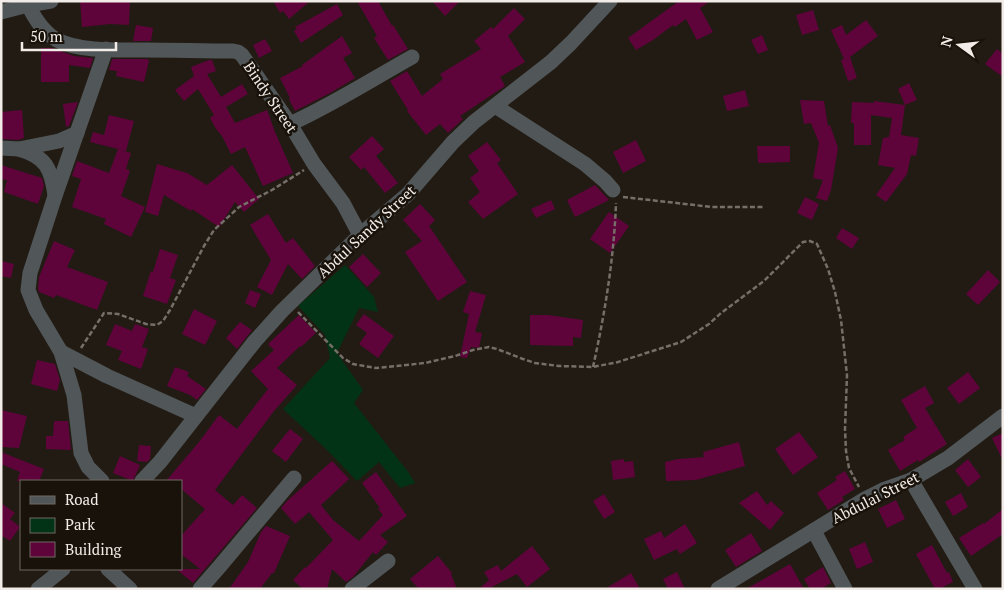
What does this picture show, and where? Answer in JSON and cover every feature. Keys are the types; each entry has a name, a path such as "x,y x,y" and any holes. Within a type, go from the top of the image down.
{"street":[{"path":"1,12 51,1"},
{"name":"Abdul Sandy Street","path":"143,480 160,462 282,311 360,235 408,194 453,142 474,122 551,62 610,1"},
{"name":"Bindy Street","path":"28,5 36,21 47,32 56,40 68,44 106,50 238,52 290,124 314,164 343,203 360,235"},
{"path":"106,50 55,196 30,273 28,290 36,310 68,355 107,376 196,416"},
{"path":"290,124 332,103 412,57"},
{"path":"495,106 585,164 613,190"},
{"path":"19,149 59,141 77,133"},
{"path":"1,148 19,149 33,153 45,163 52,176 55,196"},
{"path":"68,355 81,453 88,467 101,480"},
{"name":"Abdulai Street","path":"718,589 814,531 835,516 865,499 911,480 948,458 1003,416"},
{"path":"200,589 294,478"},
{"path":"911,480 975,589"},
{"path":"814,531 845,589"},
{"path":"352,589 388,561"},
{"path":"38,589 62,570"},
{"path":"109,570 130,589"}],"path":[{"path":"68,355 104,313 118,314 146,324 157,325 163,321 214,230 239,207 272,190 314,164"},
{"path":"593,367 601,332 615,237 616,196 712,207 763,207"},
{"path":"290,303 343,358 353,364 376,368 425,363 489,347 535,362 559,366 593,367 618,362 681,342 709,324 764,281 803,242 810,241 817,244 822,254 835,292 847,375 846,451 850,468 865,499"}],"green space":[{"path":"345,265 374,297 378,312 359,308 337,353 363,390 354,403 415,483 400,488 379,462 357,481 283,409 330,358 325,335 298,306"}],"building":[{"path":"80,1 130,1 129,25 110,24 82,27"},
{"path":"273,1 310,1 289,19 283,11 280,13"},
{"path":"357,1 378,1 408,49 388,60 374,38 377,36"},
{"path":"432,1 460,1 445,16"},
{"path":"679,1 710,1 700,8 713,32 697,40 686,19 675,27 673,25 636,50 628,38"},
{"path":"337,4 343,15 301,43 294,31 297,29 295,27"},
{"path":"514,8 525,19 508,36 525,62 500,77 505,86 460,116 463,119 448,133 440,124 426,135 407,111 390,81 407,71 422,96 443,79 440,74 481,49 474,41 491,27 493,29"},
{"path":"813,10 819,30 802,35 796,15"},
{"path":"866,20 878,36 850,57 857,78 848,81 841,60 844,59 831,30 842,25 846,35"},
{"path":"136,25 153,28 151,41 133,41"},
{"path":"762,35 768,50 758,54 751,40"},
{"path":"342,36 352,53 343,58 355,78 295,111 280,78 303,66"},
{"path":"265,39 272,51 259,58 253,45"},
{"path":"41,48 52,48 74,56 93,58 90,68 69,65 69,82 41,82"},
{"path":"997,49 1003,54 1003,77 985,64"},
{"path":"112,59 148,59 144,82 116,76 117,71 109,70"},
{"path":"212,60 216,71 207,74 221,97 242,84 248,94 226,107 235,123 267,110 293,173 263,186 245,147 231,154 210,118 214,115 198,89 184,101 175,90 194,76 191,67"},
{"path":"909,83 917,100 905,105 898,89"},
{"path":"745,90 749,106 727,111 723,96"},
{"path":"800,100 824,101 828,126 830,125 838,148 831,190 827,201 816,198 823,180 813,178 819,143 811,123 804,124"},
{"path":"874,101 905,105 901,135 919,138 916,156 911,155 907,174 886,202 876,195 895,168 878,165 883,138 889,137 892,118 871,115 871,145 854,145 854,123 851,123 852,102 874,103"},
{"path":"78,102 69,126 66,127 63,104"},
{"path":"22,110 24,138 18,140 1,139 1,112"},
{"path":"109,115 134,121 126,151 90,142 93,132 104,135"},
{"path":"372,136 384,149 376,156 398,183 385,193 364,167 361,170 349,157"},
{"path":"636,140 646,161 623,173 613,152"},
{"path":"487,142 501,160 497,163 518,194 483,219 468,202 480,192 470,178 479,171 468,156"},
{"path":"757,146 790,146 790,162 758,163"},
{"path":"118,149 131,153 126,169 130,171 121,196 145,207 131,237 104,224 106,219 72,207 81,179 72,176 77,161 109,173"},
{"path":"157,164 187,173 207,185 232,165 259,199 244,212 235,202 219,227 192,209 191,211 164,195 158,216 145,212"},
{"path":"1,165 42,178 44,186 38,204 4,192 7,180 1,179"},
{"path":"595,185 609,200 575,217 567,200"},
{"path":"805,197 819,204 812,220 797,213"},
{"path":"551,200 555,209 536,218 531,209"},
{"path":"420,204 435,220 429,226 467,282 438,301 405,252 422,241 403,220"},
{"path":"609,212 629,226 610,253 590,239"},
{"path":"268,214 286,243 293,238 315,266 302,279 288,264 272,295 257,287 271,260 250,225"},
{"path":"842,228 859,238 852,249 836,238"},
{"path":"54,241 75,250 67,267 108,282 97,310 56,295 54,298 39,292 39,277"},
{"path":"160,249 178,255 170,278 176,280 167,304 143,296"},
{"path":"363,254 381,273 367,287 349,267"},
{"path":"1,261 14,264 11,278 1,276"},
{"path":"988,270 1000,282 978,305 966,294"},
{"path":"250,290 261,294 255,308 245,303"},
{"path":"470,291 486,295 475,332 482,333 479,348 471,347 467,358 460,357 469,314 463,312"},
{"path":"194,309 217,321 205,345 182,334"},
{"path":"364,314 394,336 378,358 359,344 367,333 356,325"},
{"path":"299,315 316,333 277,368 297,385 274,411 215,490 233,505 242,495 257,508 193,583 177,570 200,569 182,555 182,535 205,509 182,490 182,480 167,480 219,415 237,429 268,389 251,371 274,350 268,344"},
{"path":"530,315 548,315 583,320 581,338 573,337 573,346 530,345"},
{"path":"240,322 252,330 237,349 226,338"},
{"path":"115,324 132,331 135,324 149,329 142,347 148,349 141,369 118,360 122,351 106,345"},
{"path":"37,360 55,364 60,380 57,391 31,384"},
{"path":"175,367 189,372 187,376 206,389 197,400 190,395 167,386"},
{"path":"968,372 980,388 959,404 947,388"},
{"path":"925,386 934,403 925,408 947,444 919,462 918,460 900,471 888,450 905,440 903,437 917,428 901,400"},
{"path":"1,410 27,416 19,448 1,447"},
{"path":"54,421 68,421 71,450 46,449 46,436 53,436"},
{"path":"290,429 303,439 286,462 272,451"},
{"path":"799,432 818,457 793,475 775,449"},
{"path":"1003,433 1003,461 992,438"},
{"path":"739,442 745,466 696,480 666,481 665,462 704,457 703,452"},
{"path":"139,445 151,446 150,459 147,462 137,461"},
{"path":"1,452 44,469 39,480 17,481 20,472 1,464"},
{"path":"120,456 140,465 133,480 113,473"},
{"path":"624,459 624,462 633,461 635,477 613,480 611,461"},
{"path":"968,459 981,477 968,487 955,470"},
{"path":"332,461 349,479 321,505 333,520 359,541 383,515 362,483 376,472 407,516 380,535 388,542 376,555 373,552 353,577 346,582 332,569 327,589 303,589 293,580 333,540 309,512 295,524 281,508"},
{"path":"845,471 855,489 842,497 844,500 828,510 817,493 837,480 835,477"},
{"path":"757,491 767,505 771,501 784,513 770,530 739,503"},
{"path":"961,493 968,507 953,516 945,502"},
{"path":"604,494 615,512 604,519 593,501"},
{"path":"896,500 905,519 887,528 878,509"},
{"path":"1,503 15,513 10,519 20,527 10,541 1,535"},
{"path":"1003,509 1003,534 971,556 959,538 984,524"},
{"path":"685,524 697,543 680,554 677,549 654,560 644,539 661,531 664,538"},
{"path":"266,526 290,536 274,573 272,573 260,589 229,589 248,562 261,532"},
{"path":"751,533 762,551 736,567 725,550"},
{"path":"865,542 873,562 857,569 849,549"},
{"path":"932,545 953,582 939,589 935,589 916,554"},
{"path":"532,546 550,569 527,587 517,574 488,589 480,588 489,580 484,572 498,565 501,571"},
{"path":"438,556 452,573 457,589 419,589 410,579"},
{"path":"790,564 804,589 746,589"},
{"path":"823,567 831,583 821,589 810,589 804,579"},
{"path":"677,572 685,589 668,589 663,579"},
{"path":"631,573 640,589 605,589"}]}
